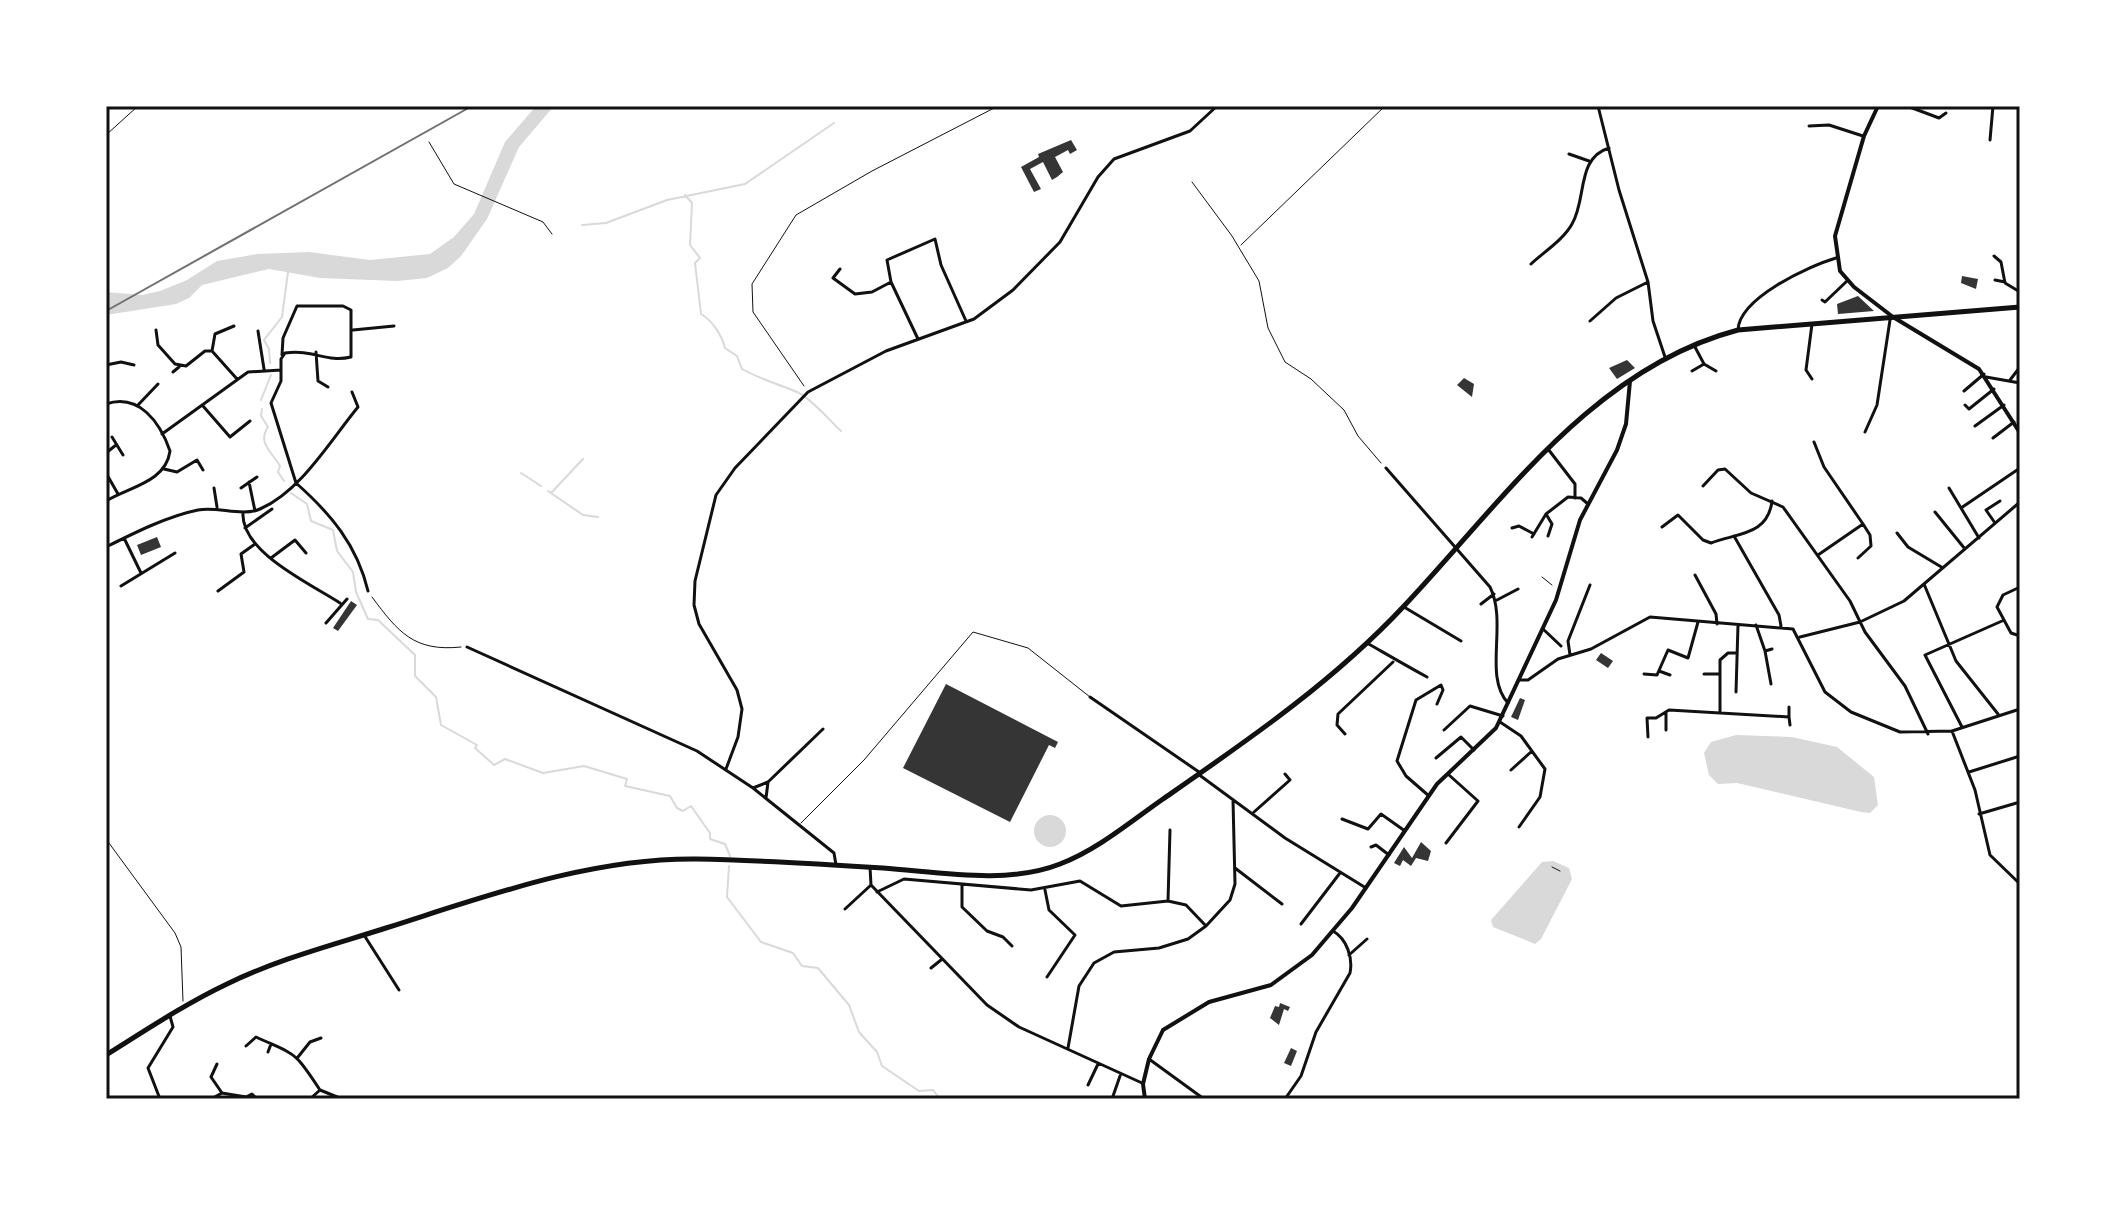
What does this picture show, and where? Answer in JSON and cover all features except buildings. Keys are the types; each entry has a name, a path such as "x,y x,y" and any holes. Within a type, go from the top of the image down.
{"main road":[{"path":"106,1055 183,1008 260,969 567,874 629,862 727,860 1008,874 1051,867 1086,851 1302,700 1404,607 1505,491 1548,449 1630,381 1665,357 1694,343 1738,330 2020,307"}],"street":[{"path":"726,769 738,737 742,709 737,690 699,624 694,605 695,581 716,495 760,440 806,393 886,351 966,321 1013,290 1049,256 1098,177 1114,159 1190,131 1217,106"},
{"path":"1598,106 1611,147 1619,190 1648,282 1653,321 1665,357"},
{"path":"1878,106 1864,136 1835,236 1836,258 1847,281 1892,318 1985,376 2020,383"},
{"path":"1907,106 1939,118 1946,113"},
{"path":"1990,140 1993,106"},
{"path":"1809,126 1829,125 1864,136"},
{"path":"1531,264 1570,228 1579,211 1589,161 1599,151 1611,147"},
{"path":"1569,154 1589,161"},
{"path":"918,339 891,282 886,263 889,258 935,239 941,265 966,321"},
{"path":"1994,256 2001,262 2005,282"},
{"path":"1738,330 1741,319 1782,282 1801,270 1836,258"},
{"path":"840,269 833,278 855,294 872,292 891,282"},
{"path":"1995,280 2005,282 2020,292"},
{"path":"1822,300 1825,302 1847,281"},
{"path":"1590,321 1616,298 1648,282"},
{"path":"282,355 316,352 330,359 349,358 353,353 349,308 300,305 284,334 282,355 280,385 271,403 296,483 343,531 364,573 368,591"},
{"path":"1872,319 1877,305"},
{"path":"1865,432 1877,405 1892,318"},
{"path":"1812,324 1806,370 1812,379"},
{"path":"212,351 215,334 234,326"},
{"path":"353,330 394,326"},
{"path":"156,330 158,345 179,367"},
{"path":"258,331 264,369"},
{"path":"1694,343 1704,364 1716,371"},
{"path":"173,372 205,351 212,351 237,379"},
{"path":"316,352 318,381 328,387"},
{"path":"106,365 121,362 134,365"},
{"path":"1692,371 1704,364"},
{"path":"2010,380 2020,367"},
{"path":"162,434 237,379 264,369 281,370"},
{"path":"1985,376 2020,433"},
{"path":"1964,391 1985,376"},
{"path":"1145,1099 1143,1084 1149,1059 1163,1030 1209,1002 1271,985 1312,955 1366,888 1447,773 1474,750 1501,719 1561,589 1573,540 1588,504 1617,450 1632,389 1630,381"},
{"path":"138,405 158,384"},
{"path":"1965,405 1969,409 1994,389"},
{"path":"106,547 196,510 217,507 255,511 296,483 358,407 352,392"},
{"path":"106,404 124,400 138,405 162,434 170,451 164,469 154,478 106,501"},
{"path":"1975,426 2004,405"},
{"path":"203,406 230,437 250,421"},
{"path":"1993,438 2014,422"},
{"path":"112,437 123,455"},
{"path":"1814,442 1824,467 1870,535 1871,546 1858,558"},
{"path":"106,453 117,445"},
{"path":"1548,449 1575,484 1575,498"},
{"path":"164,469 177,472 197,460 203,470"},
{"path":"1386,468 1494,594 1497,600 1495,661 1502,692 1508,703"},
{"path":"1961,508 2020,468"},
{"path":"1703,486 1718,470 1725,469 1751,493 1783,507 1850,601 1860,622 1905,686 1928,734"},
{"path":"106,473 118,494"},
{"path":"241,488 257,477"},
{"path":"249,482 255,511"},
{"path":"214,488 217,507"},
{"path":"1949,488 1979,538"},
{"path":"1512,528 1519,526 1533,536 1546,514 1568,497 1588,504"},
{"path":"1662,527 1678,515 1706,543 1766,523 1772,501"},
{"path":"1995,524 1986,510 2000,501"},
{"path":"1800,637 1860,622 1893,608 2020,502"},
{"path":"245,528 272,509"},
{"path":"243,512 245,528 255,544 340,603"},
{"path":"1935,512 1965,550"},
{"path":"1546,514 1552,524 1548,536"},
{"path":"1818,555 1863,524"},
{"path":"1897,533 1908,547 1943,568"},
{"path":"1734,536 1779,615 1781,626"},
{"path":"124,538 141,573"},
{"path":"271,558 295,540 306,553"},
{"path":"218,591 244,572 241,554 255,544"},
{"path":"121,586 175,553"},
{"path":"1695,575 1716,614 1717,624"},
{"path":"1924,584 1948,644 1967,679 1999,715"},
{"path":"1570,655 1570,637 1590,585"},
{"path":"2020,587 1999,600 2002,621 2011,633 2020,636"},
{"path":"1497,600 1518,589"},
{"path":"1481,604 1494,594"},
{"path":"326,623 340,603 347,599"},
{"path":"1404,607 1461,641"},
{"path":"1519,680 1528,680 1570,655 1591,649 1650,617 1793,629 1800,637 1820,684 1835,702 1900,732 1928,734 1952,731 2020,709"},
{"path":"1962,727 1924,657 2002,621"},
{"path":"1644,674 1651,676 1659,671 1668,650 1688,658 1698,622"},
{"path":"1736,692 1738,625"},
{"path":"1756,625 1771,684"},
{"path":"1543,629 1561,646"},
{"path":"1367,643 1393,662 1402,663 1427,677"},
{"path":"467,647 697,751 753,788 834,853 836,865"},
{"path":"1765,651 1772,649"},
{"path":"1720,713 1720,674 1724,655 1737,653"},
{"path":"1345,734 1337,725 1338,714 1393,662"},
{"path":"1659,671 1670,675"},
{"path":"1704,674 1720,674"},
{"path":"1429,796 1406,776 1397,761 1415,704 1424,691 1429,696 1434,687 1442,686 1437,704"},
{"path":"1090,697 1285,838 1366,888"},
{"path":"1444,730 1470,706 1501,719 1521,736 1545,769 1543,791 1519,827"},
{"path":"1789,707 1790,725"},
{"path":"1666,712 1666,730"},
{"path":"1639,718 1666,712 1789,717"},
{"path":"1647,718 1648,737"},
{"path":"753,788 768,782 823,729"},
{"path":"1952,731 1969,772 1990,855 2020,884"},
{"path":"1436,758 1461,737 1474,750"},
{"path":"1511,770 1532,751"},
{"path":"1969,772 2020,756"},
{"path":"1446,843 1478,801 1447,773"},
{"path":"1253,813 1290,780 1285,774"},
{"path":"766,798 768,782"},
{"path":"1068,1049 1079,986 1094,963 1114,952 1179,943 1206,926 1232,896 1235,868 1233,800"},
{"path":"1979,814 2020,802"},
{"path":"1342,819 1368,829 1381,814 1405,831"},
{"path":"1168,901 1170,830"},
{"path":"1371,847 1376,845 1389,855"},
{"path":"870,867 871,885 987,1005 1019,1027 1143,1084"},
{"path":"1235,868 1282,904"},
{"path":"1301,924 1340,873"},
{"path":"877,892 904,879 1045,889 1080,881 1121,906 1168,901 1186,905 1206,926"},
{"path":"963,882 962,907 987,931 1003,937 1012,946"},
{"path":"845,909 871,885"},
{"path":"1045,889 1049,910 1075,935 1047,977"},
{"path":"1285,1099 1301,1076 1316,1032 1350,973 1352,963 1344,942 1333,931"},
{"path":"364,935 399,990"},
{"path":"1349,955 1367,939"},
{"path":"931,968 941,960"},
{"path":"160,1099 148,1068 173,1027 170,1016"},
{"path":"246,1046 254,1037 298,1057 320,1090 342,1099"},
{"path":"298,1057 310,1042 321,1038"},
{"path":"268,1052 271,1044"},
{"path":"1149,1059 1204,1099"},
{"path":"217,1064 211,1077 222,1093"},
{"path":"1088,1085 1098,1064"},
{"path":"1112,1099 1120,1076"},
{"path":"310,1099 320,1090"},
{"path":"211,1099 222,1093 247,1098 252,1094 257,1099"}],"lane":[{"path":"429,142 454,184 543,222 552,234"},
{"path":"799,825 864,760 973,632 1034,651 1090,697"}],"path":[{"path":"106,135 138,106"},
{"path":"806,393 753,312 752,284 765,261 796,215 872,171 998,106"},
{"path":"1239,247 1385,106"},
{"path":"1192,182 1239,247 1259,281 1268,328 1285,362 1311,379 1344,410 1358,436 1386,468"},
{"path":"1542,577 1561,589"},
{"path":"368,591 388,619 419,646 437,650 467,647"},
{"path":"106,839 175,933 181,947 183,1008"},
{"path":"1556,869 1560,863"},
{"path":"1552,867 1560,871"}],"shaded area":[{"path":"536,106 554,106 519,147 487,219 461,256 448,268 427,278 397,281 320,278 269,269 202,285 189,298 176,304 106,315 106,292 142,295 160,291 187,280 217,261 257,254 309,252 370,260 430,254 454,237 474,214 505,142"},
{"path":"1736,735 1792,737 1837,747 1874,777 1878,805 1870,813 1861,812 1737,783 1718,784 1709,775 1704,753 1711,742"},
{"path":"1050,815 1061,820 1066,831 1061,842 1050,847 1039,842 1034,831 1039,820"},
{"path":"1553,861 1569,868 1572,879 1541,939 1535,944 1493,927 1491,920 1542,862"}],"waterway":[{"path":"582,225 606,223 667,200 745,184 834,123"},
{"path":"685,195 692,203 690,245 700,258 695,263 701,314 716,329 725,348 737,356 742,369 802,395 841,431"},
{"path":"270,363 269,349 264,340 282,317 288,272"},
{"path":"261,400 271,375"},
{"path":"262,409 261,416 268,427 265,443 280,466 278,472 284,481"},
{"path":"552,492 583,459"},
{"path":"521,473 541,486"},
{"path":"548,491 583,515 598,517"},
{"path":"291,493 307,504 311,521 333,530 337,551 353,572 356,592 368,619 378,620 415,655 415,676 436,697 441,725 477,745 475,748 494,765 505,759 543,773 584,766 627,779 625,786 670,796 677,808 683,811 691,806 710,833 710,839 725,844 730,856"},
{"path":"729,866 727,897 761,942 793,953 802,966 818,968 849,1005 859,1032 877,1052 882,1066 919,1091 933,1090 940,1099"}],"railway":[{"path":"106,311 472,106"}]}
